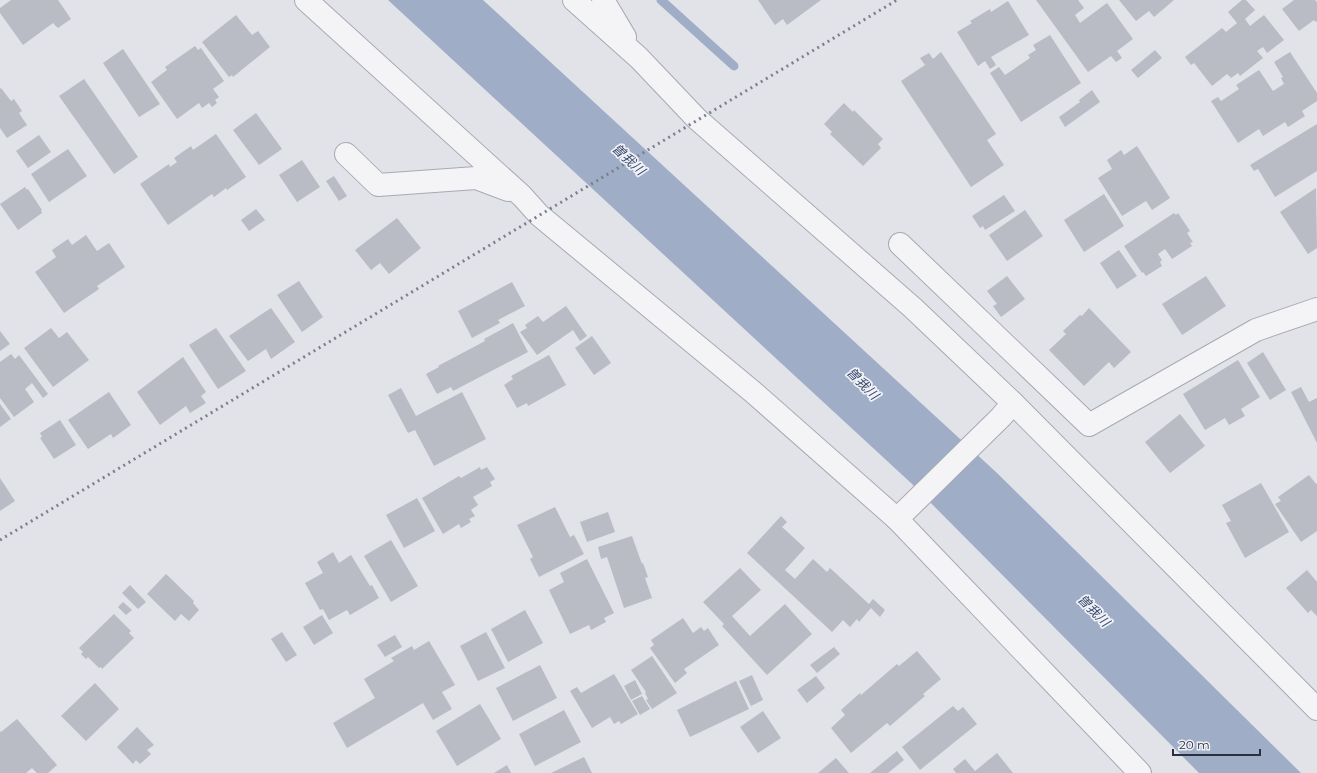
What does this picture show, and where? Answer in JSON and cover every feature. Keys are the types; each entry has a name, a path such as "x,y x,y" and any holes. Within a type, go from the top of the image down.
{"street":[{"path":"306,0 522,196 539,214 753,392 897,519 1140,773"},
{"path":"574,0 638,58 697,119 913,308 1007,410 1317,709"},
{"path":"603,0 638,58"},
{"path":"346,154 378,185 476,178 522,196"},
{"path":"900,244 1089,425 1256,330 1317,309"},
{"path":"897,519 1007,410"}],"water":[{"name":"曽我川","path":"388,0 483,0 997,473 1301,773 1199,773 911,483"}],"building":[{"path":"11,0 58,0 71,19 58,28 53,23 23,45 0,13 0,8"},
{"path":"758,0 821,0 787,25 783,19 775,25"},
{"path":"1036,0 1078,0 1084,8 1075,15 1080,23 1107,3 1133,39 1117,51 1122,58 1116,62 1111,56 1088,72"},
{"path":"1119,0 1174,0 1154,17 1149,11 1136,21"},
{"path":"1242,0 1246,0 1255,10 1245,19 1250,26 1264,15 1284,40 1267,53 1263,47 1257,51 1263,58 1240,76 1238,73 1231,78 1227,74 1212,86 1194,63 1191,65 1185,57 1222,28 1226,32 1237,23 1228,12"},
{"path":"1294,0 1315,0 1317,2 1317,21 1316,22 1314,20 1299,31 1282,9"},
{"path":"1008,1 1029,35 991,57 996,65 990,69 985,61 978,66 957,32 972,23 970,21 990,9 991,12"},
{"path":"236,15 252,35 258,31 270,47 233,77 232,75 229,77 202,42"},
{"path":"1050,35 1081,83 1021,122 990,73 999,67 1005,75 1030,58 1028,55 1036,50 1033,45"},
{"path":"195,46 198,50 201,48 224,81 213,89 219,97 215,100 217,103 212,107 209,103 202,108 199,103 177,119 151,82 167,70 165,67"},
{"path":"123,49 160,104 139,117 103,63"},
{"path":"1155,50 1162,58 1138,78 1131,70"},
{"path":"941,52 996,134 987,140 1004,165 971,187 901,81 925,65 920,58 929,53 933,59"},
{"path":"1290,52 1317,93 1317,101 1302,111 1305,116 1288,127 1285,122 1263,136 1259,129 1238,143 1211,101 1218,97 1221,101 1239,89 1236,85 1259,70 1273,91 1284,84 1281,78 1283,77 1274,62"},
{"path":"84,79 138,157 114,174 59,96"},
{"path":"1,88 11,101 14,99 22,111 19,113 27,125 7,138 0,128"},
{"path":"1092,90 1100,102 1065,127 1059,117 1080,102 1079,100"},
{"path":"844,103 853,112 854,110 883,139 878,144 881,148 863,166 830,134 832,132 824,124"},
{"path":"256,113 282,149 259,165 233,130"},
{"path":"1317,124 1317,171 1275,197 1258,169 1254,171 1250,165"},
{"path":"216,134 246,177 227,190 226,188 214,197 212,194 168,225 140,184 169,164 170,167 177,162 174,158 191,146 193,150"},
{"path":"39,135 51,152 28,168 16,151"},
{"path":"1137,146 1170,198 1152,210 1146,201 1122,216 1098,178 1112,169 1107,160 1121,150 1124,155"},
{"path":"68,149 87,176 49,202 31,174"},
{"path":"302,160 320,187 297,202 279,175"},
{"path":"334,176 347,196 339,201 326,181"},
{"path":"25,187 27,190 28,189 42,210 42,213 18,230 0,204"},
{"path":"1316,188 1317,248 1308,254 1280,212"},
{"path":"1104,194 1124,226 1084,252 1064,220"},
{"path":"1004,195 1015,211 985,230 983,226 980,228 972,216"},
{"path":"256,209 265,220 249,231 241,220"},
{"path":"1025,210 1043,236 1007,261 989,235"},
{"path":"1174,213 1176,215 1178,213 1190,231 1187,233 1193,242 1190,243 1192,246 1172,259 1165,249 1158,254 1162,260 1160,262 1162,266 1146,276 1143,272 1142,273 1124,246"},
{"path":"397,218 421,248 389,274 380,263 371,270 355,250"},
{"path":"86,235 97,251 109,243 125,267 97,286 99,289 64,313 35,272 56,257 52,250 68,239 72,245"},
{"path":"1119,250 1137,276 1117,289 1100,263"},
{"path":"1007,276 1025,299 1001,317 993,306 997,304 987,291"},
{"path":"1206,276 1226,306 1182,335 1162,304"},
{"path":"299,281 323,317 302,332 277,295"},
{"path":"512,282 525,306 498,320 500,323 472,338 458,311"},
{"path":"566,306 587,336 580,341 573,330 537,355 520,332 527,328 525,325 538,316 543,322"},
{"path":"271,308 295,342 271,359 266,349 248,361 229,336"},
{"path":"1089,308 1131,352 1114,368 1109,362 1084,386 1049,350 1066,334 1063,331 1080,315 1082,316"},
{"path":"513,323 528,352 453,391 451,387 437,394 426,374 485,341 484,339"},
{"path":"51,328 59,338 67,332 89,360 53,387 24,348"},
{"path":"216,328 246,371 218,389 189,345"},
{"path":"0,331 10,344 0,351"},
{"path":"592,336 611,363 594,375 575,348"},
{"path":"1263,352 1286,390 1270,400 1247,363"},
{"path":"11,354 15,359 19,355 48,394 43,398 32,383 25,389 34,402 14,417 0,398 0,362"},
{"path":"549,355 566,385 528,406 527,403 517,408 504,385 513,379 511,376"},
{"path":"183,357 206,392 201,396 206,403 190,413 186,406 160,425 137,392"},
{"path":"1238,360 1260,397 1241,409 1245,416 1229,425 1225,418 1205,430 1183,394"},
{"path":"1301,387 1309,402 1317,398 1317,443 1291,392"},
{"path":"401,388 416,416 462,392 486,439 434,466 415,430 408,433 388,395"},
{"path":"109,392 131,425 113,438 111,434 88,449 68,420"},
{"path":"0,404 11,419 0,427"},
{"path":"1180,414 1205,446 1170,473 1145,442"},
{"path":"60,420 76,445 54,459 40,438 42,437 40,433"},
{"path":"480,467 481,470 487,467 495,479 490,482 492,486 473,497 478,505 471,510 475,516 469,519 471,522 461,528 459,524 443,534 422,498 459,476 461,478"},
{"path":"1309,475 1316,484 1317,483 1317,531 1301,542 1275,504 1281,501 1278,497"},
{"path":"0,478 15,501 0,511"},
{"path":"1261,483 1289,532 1245,558 1226,523 1231,521 1222,505"},
{"path":"417,498 435,531 404,548 386,515"},
{"path":"555,507 570,537 574,535 584,554 539,577 530,559 533,557 517,525"},
{"path":"608,512 615,532 587,542 580,522"},
{"path":"781,516 787,522 782,527 805,548 785,570 795,579 813,559 827,572 830,568 869,604 873,599 885,610 880,617 871,608 859,622 857,619 850,627 843,620 832,632 747,553"},
{"path":"632,536 648,577 645,578 652,598 624,608 607,557 601,559 598,547"},
{"path":"391,540 418,586 391,602 364,556"},
{"path":"333,552 339,563 351,555 370,586 372,585 379,598 350,615 347,610 329,620 323,609 320,610 305,583 323,573 317,562"},
{"path":"587,559 614,613 604,618 606,622 591,630 589,625 570,634 549,590 564,582 560,573"},
{"path":"740,568 761,590 732,616 750,636 785,604 812,634 767,675 722,626 724,624 703,602"},
{"path":"1307,570 1317,582 1317,616 1311,610 1308,613 1286,588"},
{"path":"166,574 194,601 193,603 199,610 189,621 181,614 175,621 147,594"},
{"path":"130,585 146,602 138,609 122,593"},
{"path":"123,602 132,610 126,615 118,607"},
{"path":"525,610 543,643 508,662 491,629"},
{"path":"114,614 131,631 129,633 134,638 102,669 88,657 86,659 81,654 83,652 79,648"},
{"path":"322,615 333,633 314,645 303,627"},
{"path":"683,618 693,633 701,627 704,631 708,628 719,645 684,669 687,673 675,683 650,648 654,645 651,640"},
{"path":"282,632 297,655 286,662 271,639"},
{"path":"486,632 505,668 478,681 460,646"},
{"path":"395,635 402,647 385,657 377,645"},
{"path":"429,641 455,685 442,692 452,709 433,720 423,703 347,748 333,723 375,698 364,679 394,661 391,658 412,646 414,650"},
{"path":"834,647 840,654 817,673 810,665"},
{"path":"917,651 941,679 923,694 925,696 890,726 887,723 851,753 831,728 845,715 841,710 897,664 899,666"},
{"path":"652,656 677,693 652,709 646,700 648,699 645,693 646,692 631,670"},
{"path":"540,665 557,698 513,721 496,688"},
{"path":"614,674 638,714 621,724 619,721 614,724 610,717 592,728 570,691 577,687 581,693"},
{"path":"752,675 763,700 751,706 739,681"},
{"path":"816,676 825,688 807,703 797,690"},
{"path":"635,680 642,694 631,700 624,686"},
{"path":"736,681 749,709 690,737 677,710"},
{"path":"95,683 119,709 86,741 61,716"},
{"path":"642,696 650,709 640,715 632,701"},
{"path":"480,704 501,739 457,766 436,731"},
{"path":"953,706 958,711 963,707 977,724 920,770 902,747"},
{"path":"564,710 581,742 535,766 519,734"},
{"path":"763,711 781,738 758,753 740,727"},
{"path":"17,719 57,765 48,773 37,773 32,768 26,773 0,773 0,731 1,732"},
{"path":"137,727 154,745 147,750 151,754 140,764 136,760 133,764 117,747"},
{"path":"897,751 904,760 888,773 870,773"},
{"path":"997,753 1013,773 956,773 953,769 965,759 975,771"},
{"path":"584,757 592,773 551,773"},
{"path":"836,758 849,773 818,773"},
{"path":"507,765 511,773 494,773"}],"waterway":[{"path":"661,0 734,66"}],"railway":[{"path":"0,540 897,0"}]}
